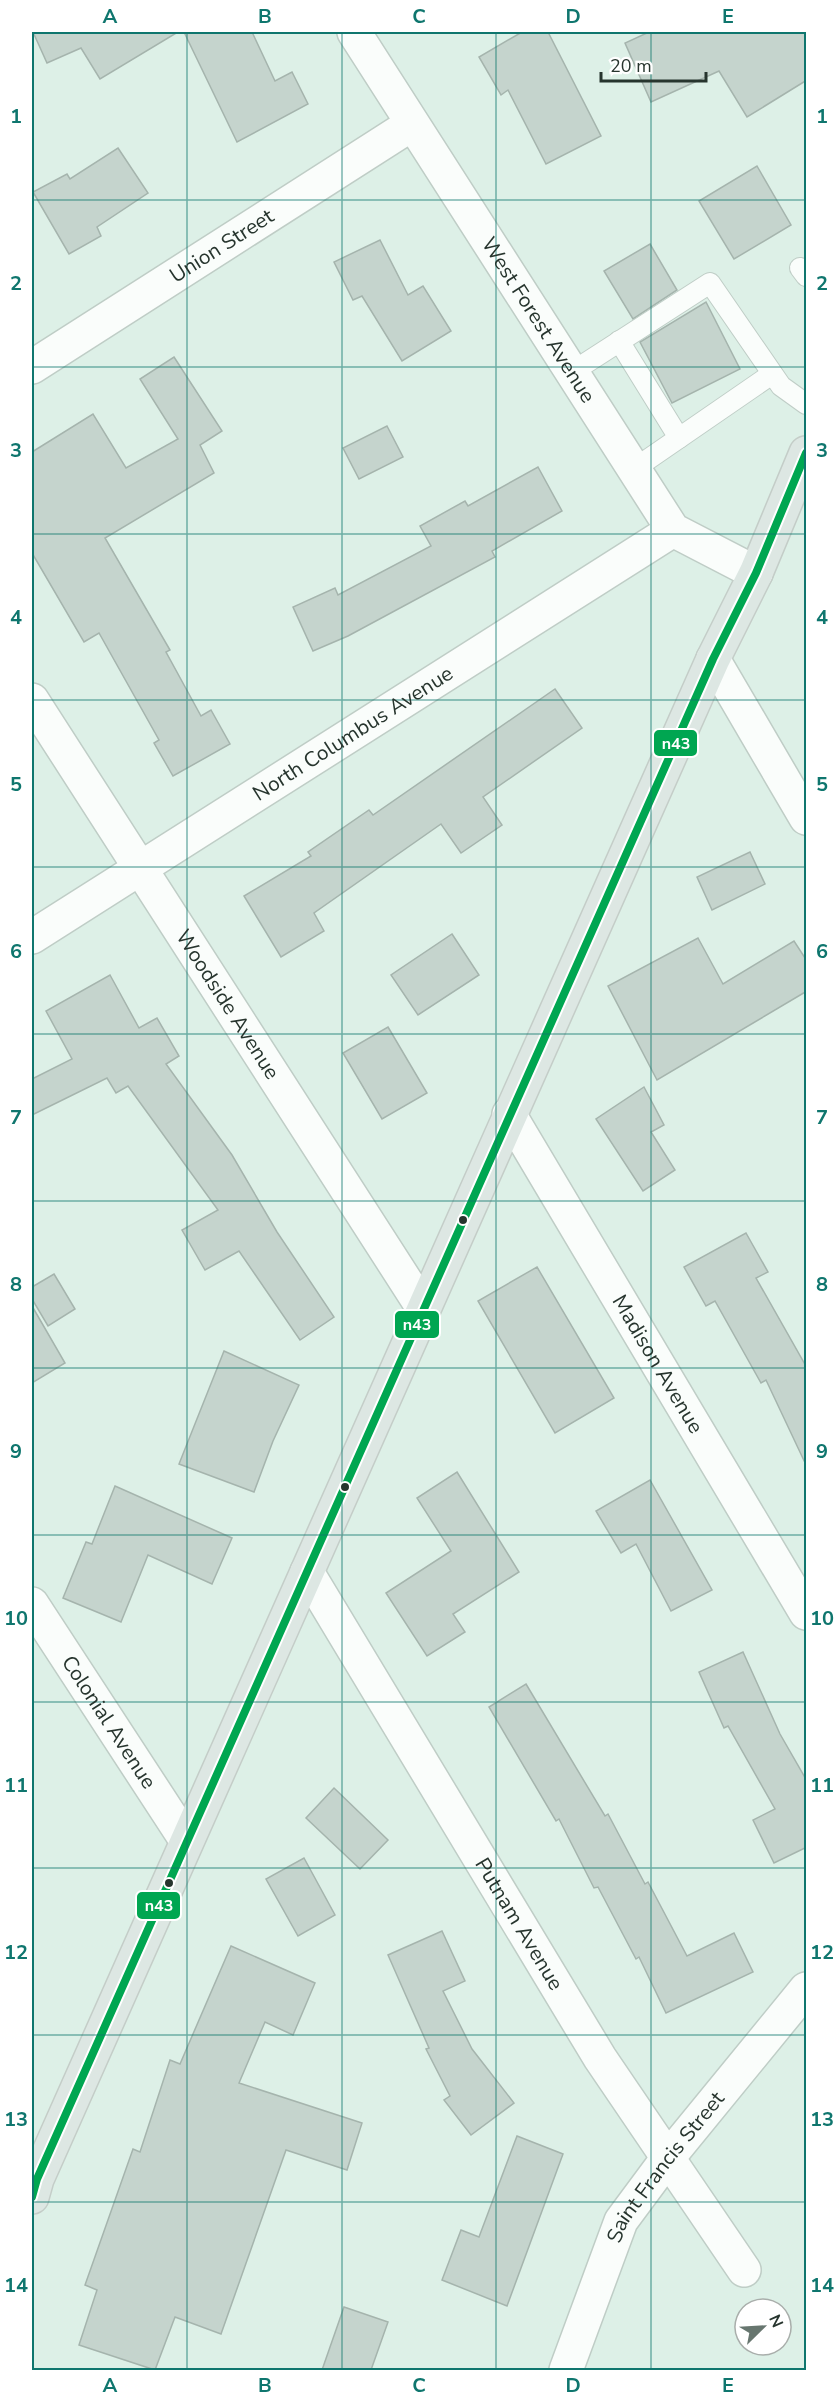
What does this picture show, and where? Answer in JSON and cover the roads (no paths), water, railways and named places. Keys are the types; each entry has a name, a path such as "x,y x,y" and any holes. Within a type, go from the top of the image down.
{"main road":[{"path":"32,2197 37,2180 186,1840 713,659 799,492 807,453"}],"street":[{"name":"West Forest Avenue","path":"354,32 673,530 756,573"},
{"name":"Union Street","path":"32,367 412,124"},
{"name":"North Columbus Avenue","path":"32,937 673,530"},
{"path":"713,659 807,818"},
{"name":"Woodside Avenue","path":"32,700 423,1308"},
{"name":"Madison Avenue","path":"509,1114 807,1613"},
{"name":"Putnam Avenue","path":"307,1572 600,2058 744,2270"},
{"name":"Colonial Avenue","path":"32,1604 186,1840"},
{"name":"Saint Francis Street","path":"566,2370 621,2221 667,2159 807,1989"}],"lane":[{"path":"572,372 710,283 780,386 807,404"},
{"path":"619,341 679,438"},
{"path":"634,470 771,374"}]}
